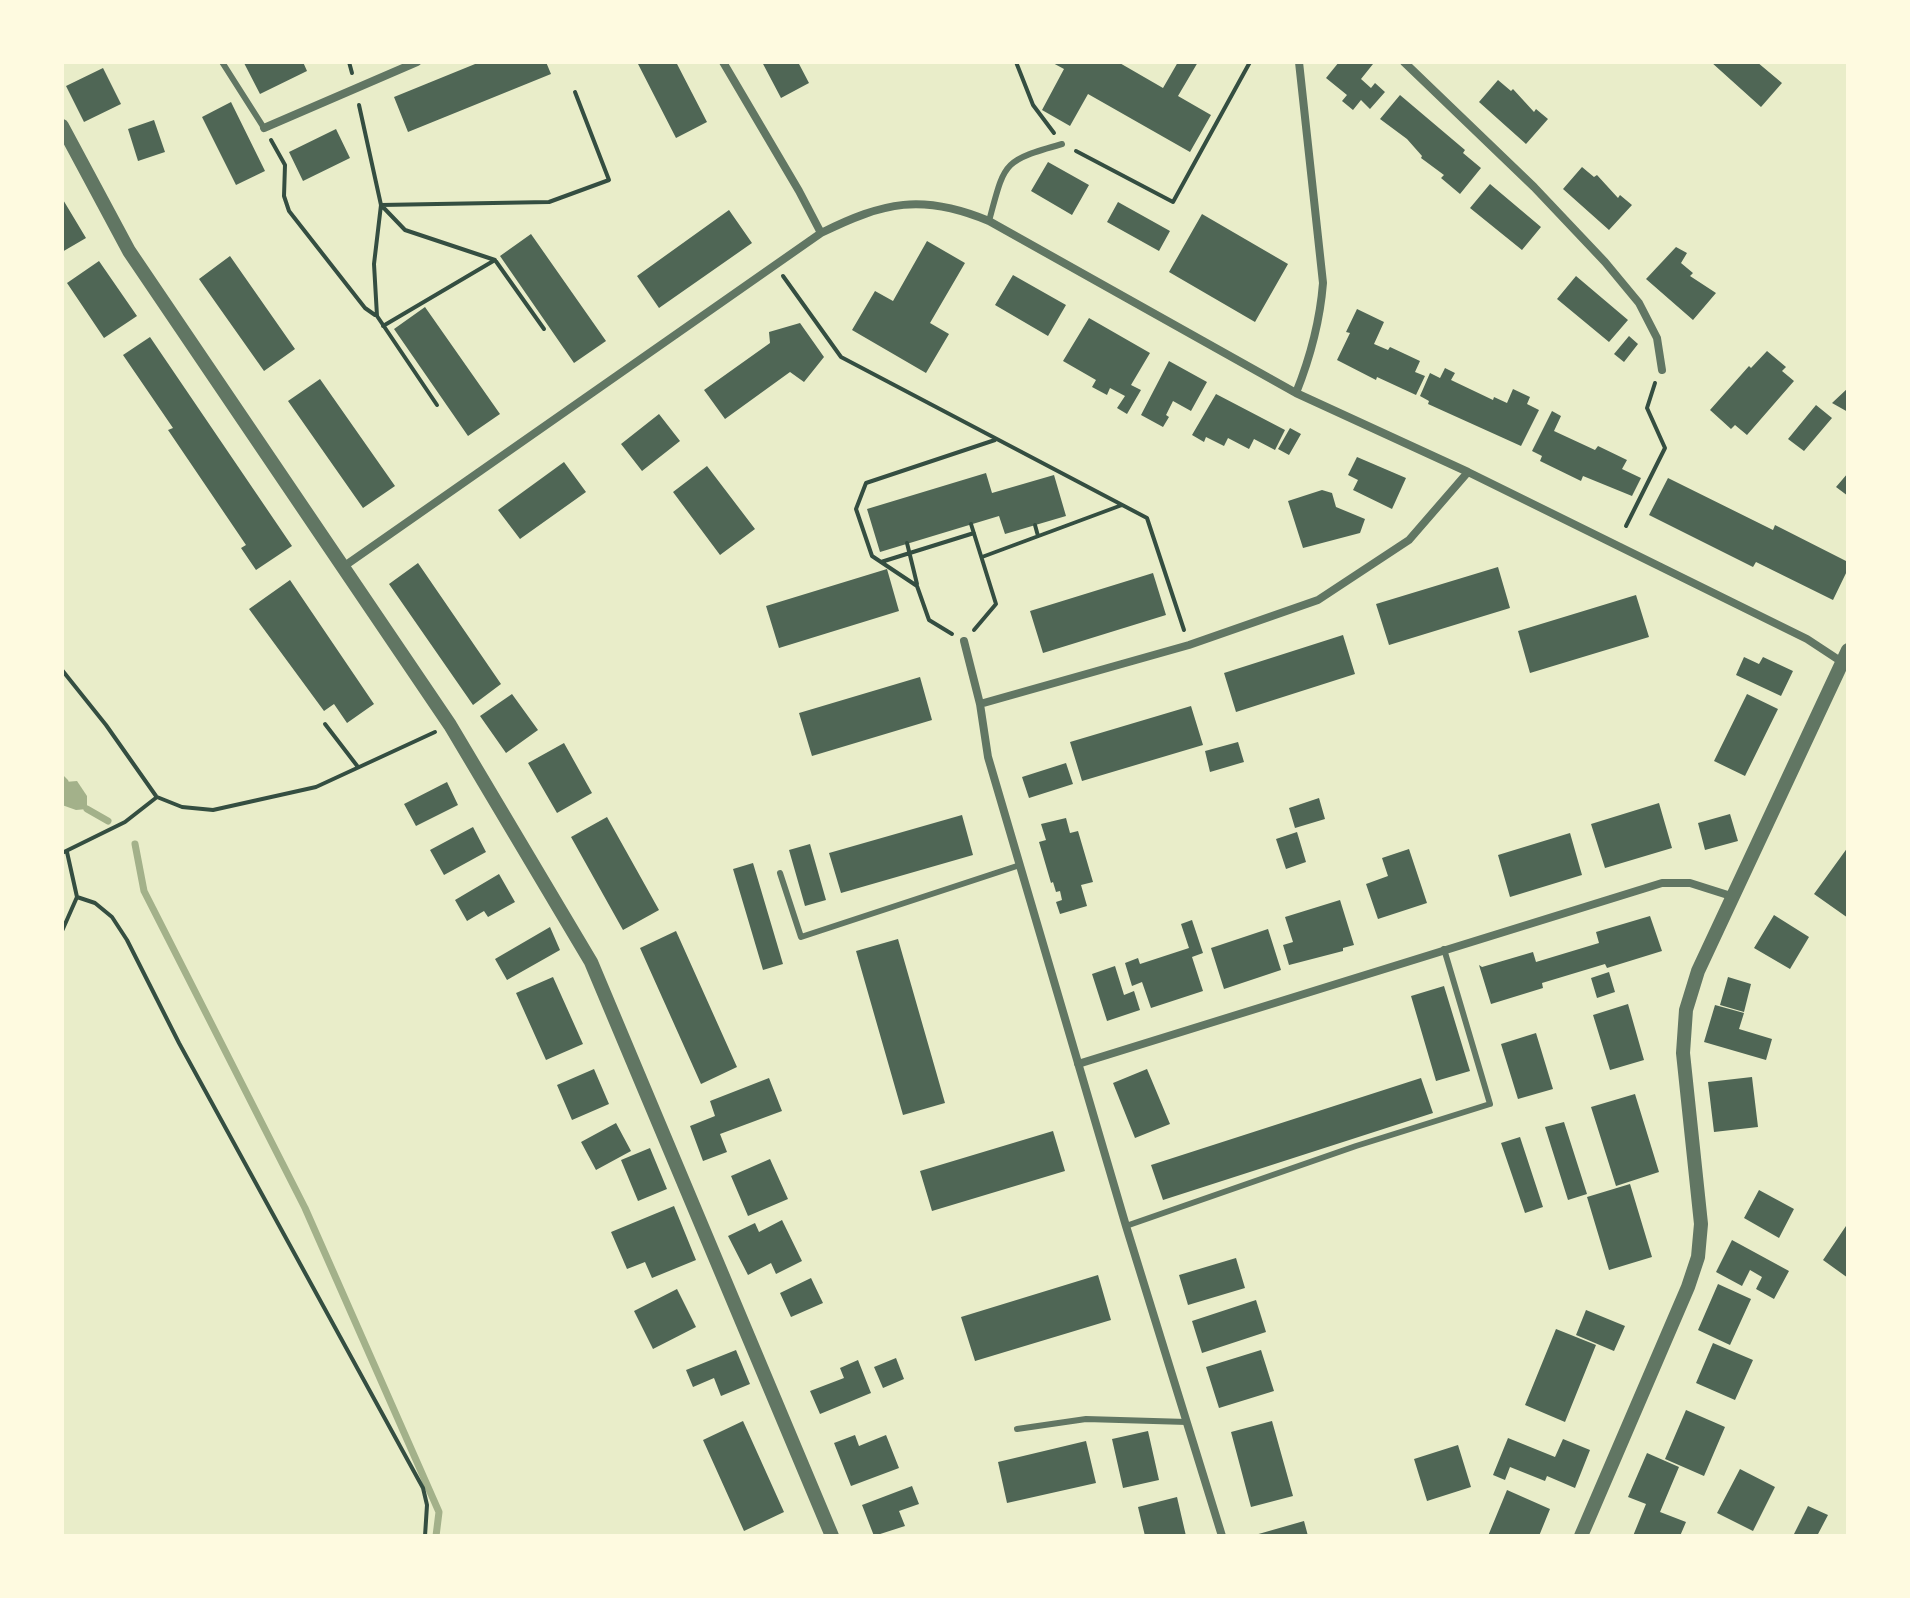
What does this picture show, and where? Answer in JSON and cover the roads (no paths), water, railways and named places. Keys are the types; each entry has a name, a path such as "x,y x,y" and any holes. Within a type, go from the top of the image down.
{"street":[{"path":"264,128 417,62"},
{"path":"723,62 821,233"},
{"path":"1296,393 1306,369 1321,307 1323,283 1299,62"},
{"path":"1404,62 1534,187 1639,303 1657,338 1662,370"},
{"path":"62,126 129,251 450,725 591,962 832,1536"},
{"path":"343,567 821,233 859,214 915,204 952,208 989,221 1296,393 1468,472 1846,659 1731,896 1698,971 1686,1010 1683,1053 1701,1224 1698,1257 1581,1536"},
{"path":"980,704 1189,645 1318,600 1409,540 1468,472"},
{"path":"964,641 980,704 988,757 1126,1226 1222,1536"},
{"path":"1078,1064 1662,883 1690,883 1731,896"}],"lane":[{"path":"222,62 264,128"},
{"path":"989,221 1001,174 1020,156 1062,144"},
{"path":"780,873 801,937 1020,865"},
{"path":"1126,1226 1356,1146 1490,1104 1444,949"},
{"path":"1017,1429 1086,1419 1187,1422"}],"waterway":[{"path":"62,779 65,782"},
{"path":"87,809 108,821"},
{"path":"135,844 144,891 305,1208 439,1512 436,1536"}]}
